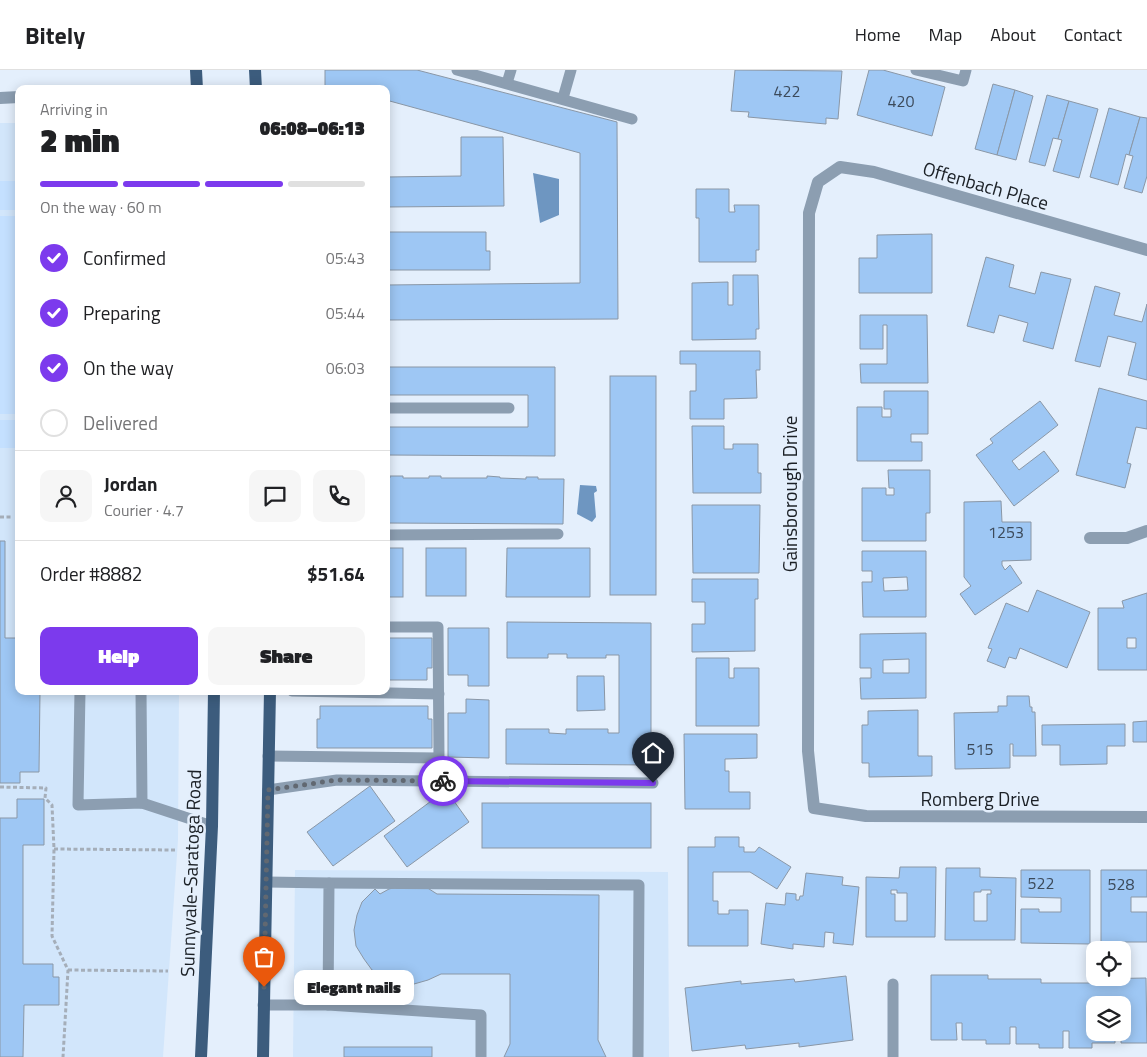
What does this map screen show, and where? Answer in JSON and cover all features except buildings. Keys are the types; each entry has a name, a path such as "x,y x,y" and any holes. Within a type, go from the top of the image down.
{"main road":[{"path":"196,70 197,85"},
{"path":"255,70 256,85"},
{"name":"Sunnyvale-Saratoga Road","path":"201,1057 212,826 214,695"},
{"path":"263,1057 270,695"}],"street":[{"path":"0,98 15,98"},
{"name":"Offenbach Place","path":"818,182 840,167 874,172 1147,250"},
{"name":"Gainsborough Drive","path":"814,808 808,750 808,213 818,182"},
{"path":"1090,538 1127,538 1147,531"},
{"name":"Romberg Drive","path":"814,808 866,816 1147,818"}],"lane":[{"path":"457,70 563,98 632,119"},
{"path":"507,83 511,70"},
{"path":"563,98 570,70"},
{"path":"916,70 963,81 966,70"},
{"path":"390,408 509,408"},
{"path":"390,535 558,534"},
{"path":"268,756 439,758 438,627 390,627"},
{"path":"390,693 439,694"},
{"path":"80,695 78,804 142,803 212,826"},
{"path":"141,695 142,803"},
{"path":"268,790 337,780 653,783"},
{"path":"267,882 639,885 638,1057"},
{"path":"328,1005 329,883"},
{"path":"892,1057 893,984"},
{"path":"263,1005 328,1005 481,1015 481,1057"}],"path":[{"path":"0,517 12,517"},
{"path":"0,787 46,788 45,798 52,804 54,849 52,936 68,970 63,1057"},
{"path":"54,849 177,850"},
{"path":"68,970 168,971"}],"shaded area":[{"path":"0,123 15,123 15,695 179,695 178,840 163,1057 0,1057"},
{"path":"533,173 559,179 559,215 540,223"},
{"path":"0,181 15,181 15,210 0,210"},
{"path":"0,216 15,216 15,414 0,414"},
{"path":"0,420 15,420 15,448 0,448"},
{"path":"580,485 596,486 597,491 594,493 596,517 592,522 577,514"},
{"path":"295,870 668,872 669,1057 293,1057"}],"way so far":[{"path":"264,987 268,790 337,780 443,781"}],"place":[{"name":"Elegant nails","path":"264,987"}],"route":[{"path":"443,781 653,783"}]}
